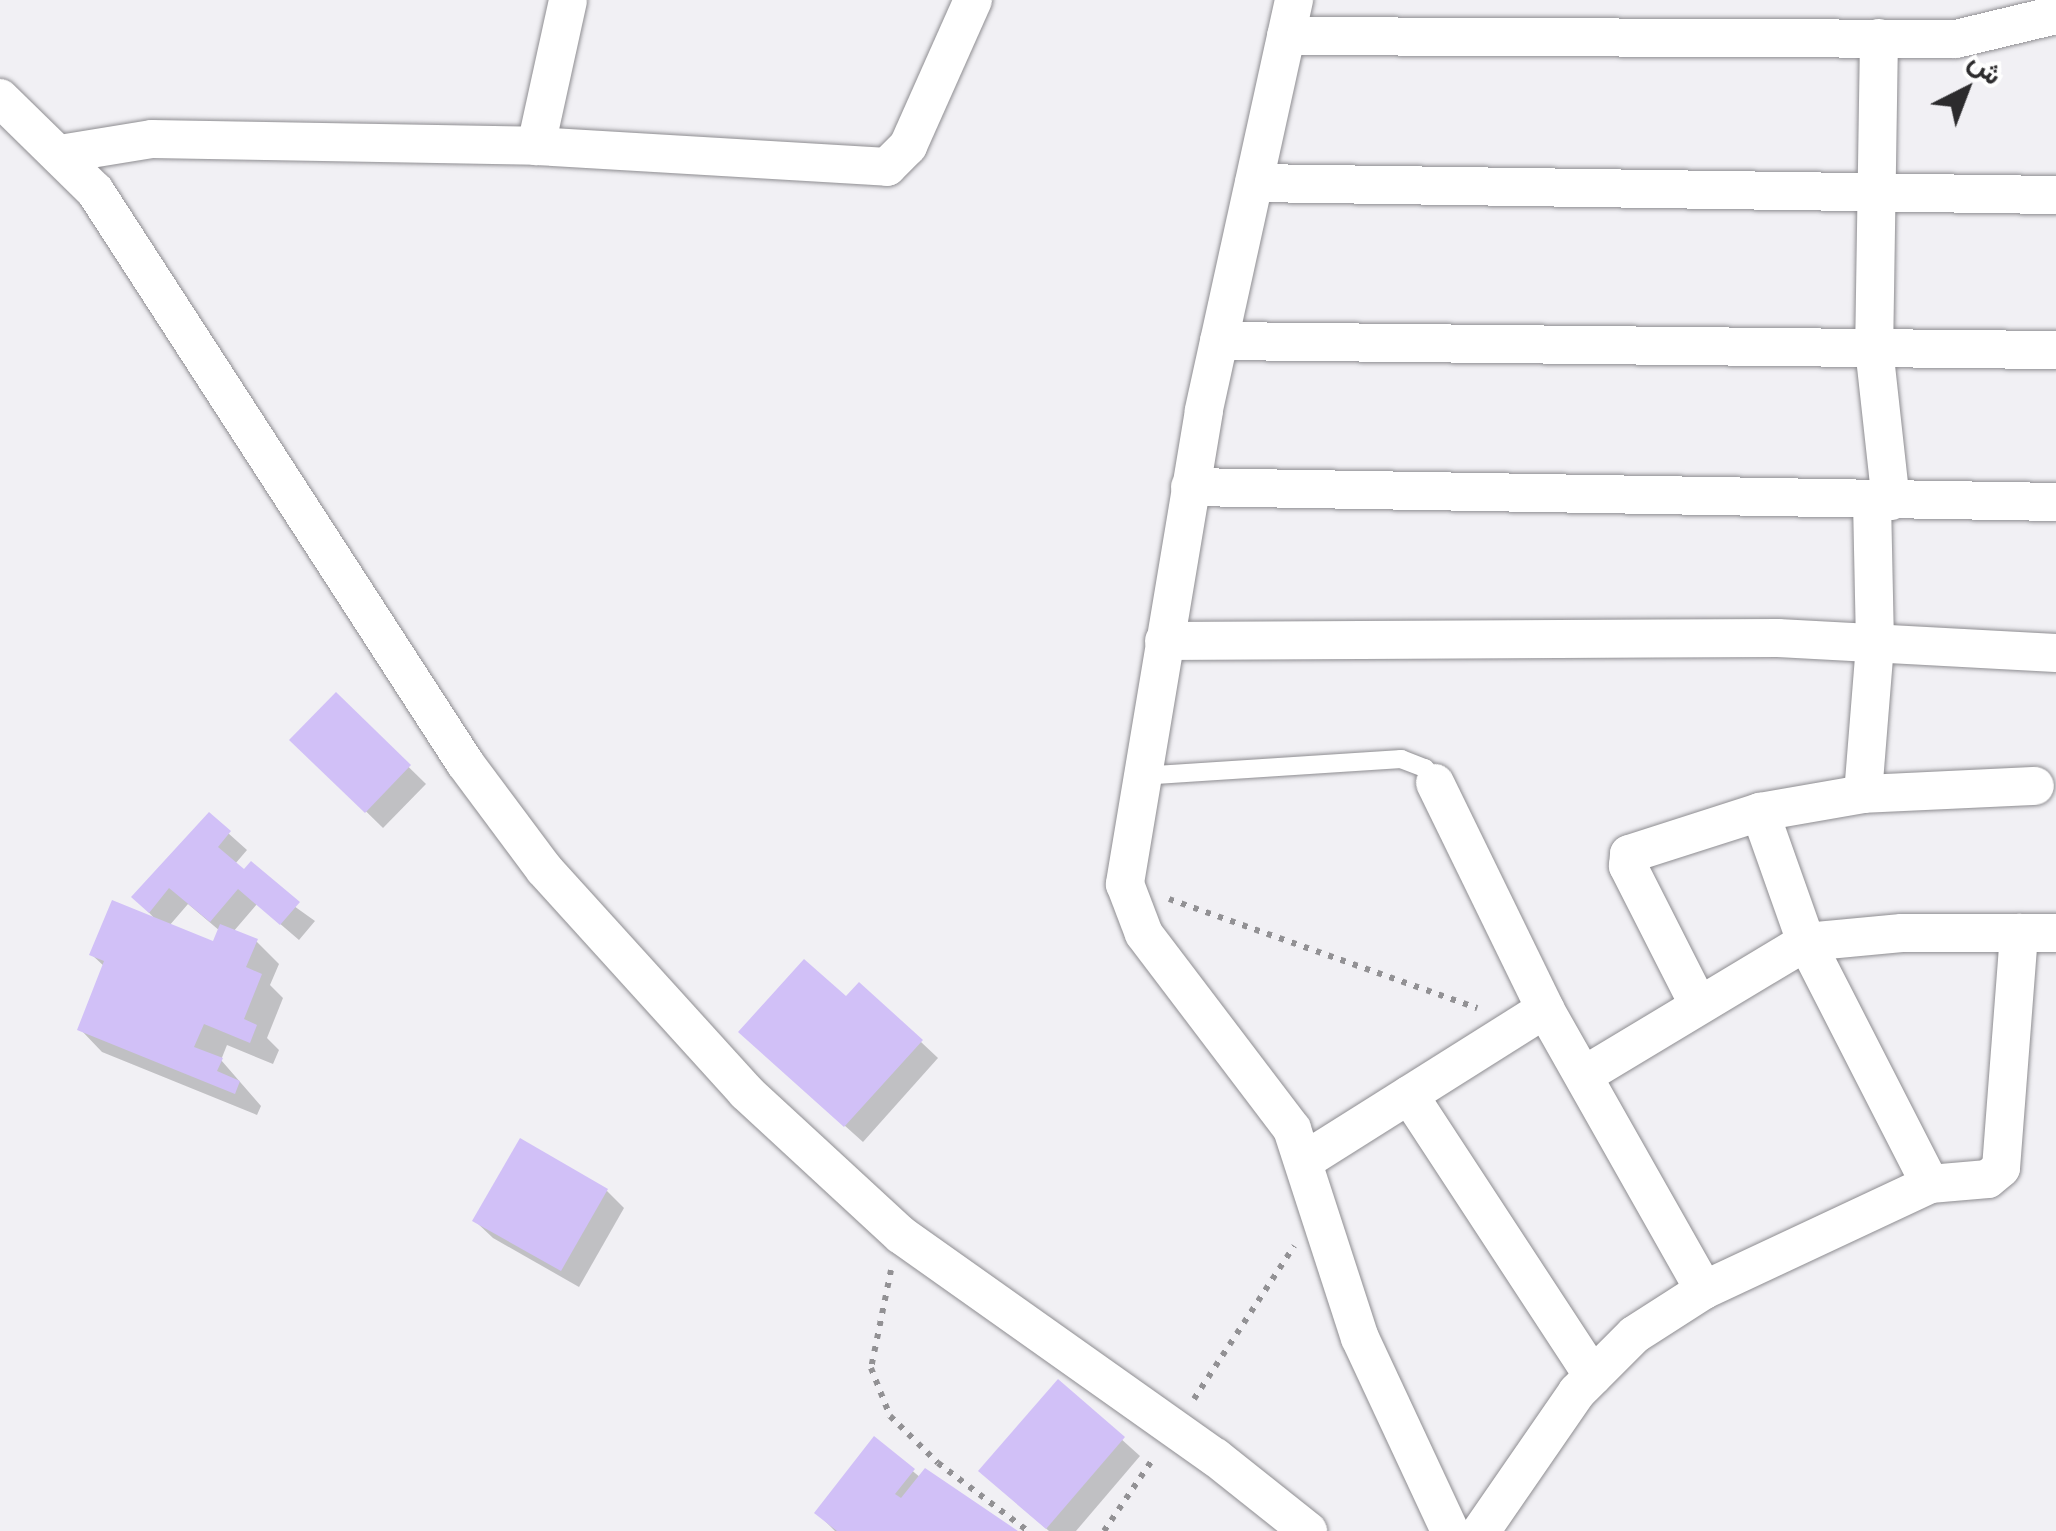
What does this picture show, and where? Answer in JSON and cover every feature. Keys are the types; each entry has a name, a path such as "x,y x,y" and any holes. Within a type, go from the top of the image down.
{"street":[{"path":"536,146 568,0"},
{"path":"60,154 152,139 536,146 887,167 908,146 974,0"},
{"path":"1450,1531 1360,1338 1304,1160 1272,1096 1144,934 1125,884 1190,487 1290,18 1956,39 2056,15"},
{"path":"1863,794 1882,502 1874,348 1872,192 1879,38"},
{"path":"3,110 60,154 136,248 405,672 544,870 746,1092 901,1235 1175,1428 1308,1531"},
{"path":"1254,183 2056,195"},
{"path":"1219,341 2056,350"},
{"path":"1190,487 1882,502 2056,502"},
{"path":"1164,641 1778,638 2056,653"},
{"path":"1435,783 1533,1016 1586,1074 1704,1290"},
{"path":"1697,1002 1626,859 1760,812 1863,794 2035,786"},
{"path":"1760,812 1806,942 1930,1184"},
{"path":"1481,1531 1594,1376 1634,1335 1704,1290 1930,1184 1988,1179 2001,1168 2037,933 1902,933 1806,942 1697,1002 1586,1074"},
{"path":"1304,1160 1533,1016"},
{"path":"1408,1094 1594,1376"}],"lane":[{"path":"1140,776 1401,759 1425,768 1435,783"}],"path":[{"path":"1125,884 1533,1016"},
{"path":"1104,1531 1319,1208"},
{"path":"901,1235 871,1368 890,1416 938,1463 1028,1531"}],"building":[{"path":"336,692 411,765 365,813 289,740"},
{"path":"209,812 231,831 218,847 244,869 251,861 300,902 280,925 238,889 210,922 169,888 149,913 131,897"},
{"path":"112,900 213,941 220,924 258,939 246,967 262,974 244,1019 257,1025 250,1043 204,1024 194,1047 223,1058 217,1071 240,1081 235,1094 77,1030 104,961 89,955"},
{"path":"804,959 846,996 859,982 923,1040 844,1127 738,1032"},
{"path":"520,1138 608,1189 561,1271 472,1221"},
{"path":"1058,1379 1125,1437 1046,1529 978,1471"},
{"path":"874,1436 915,1469 895,1494 901,1498 925,1468 1018,1531 837,1531 814,1513"}]}
